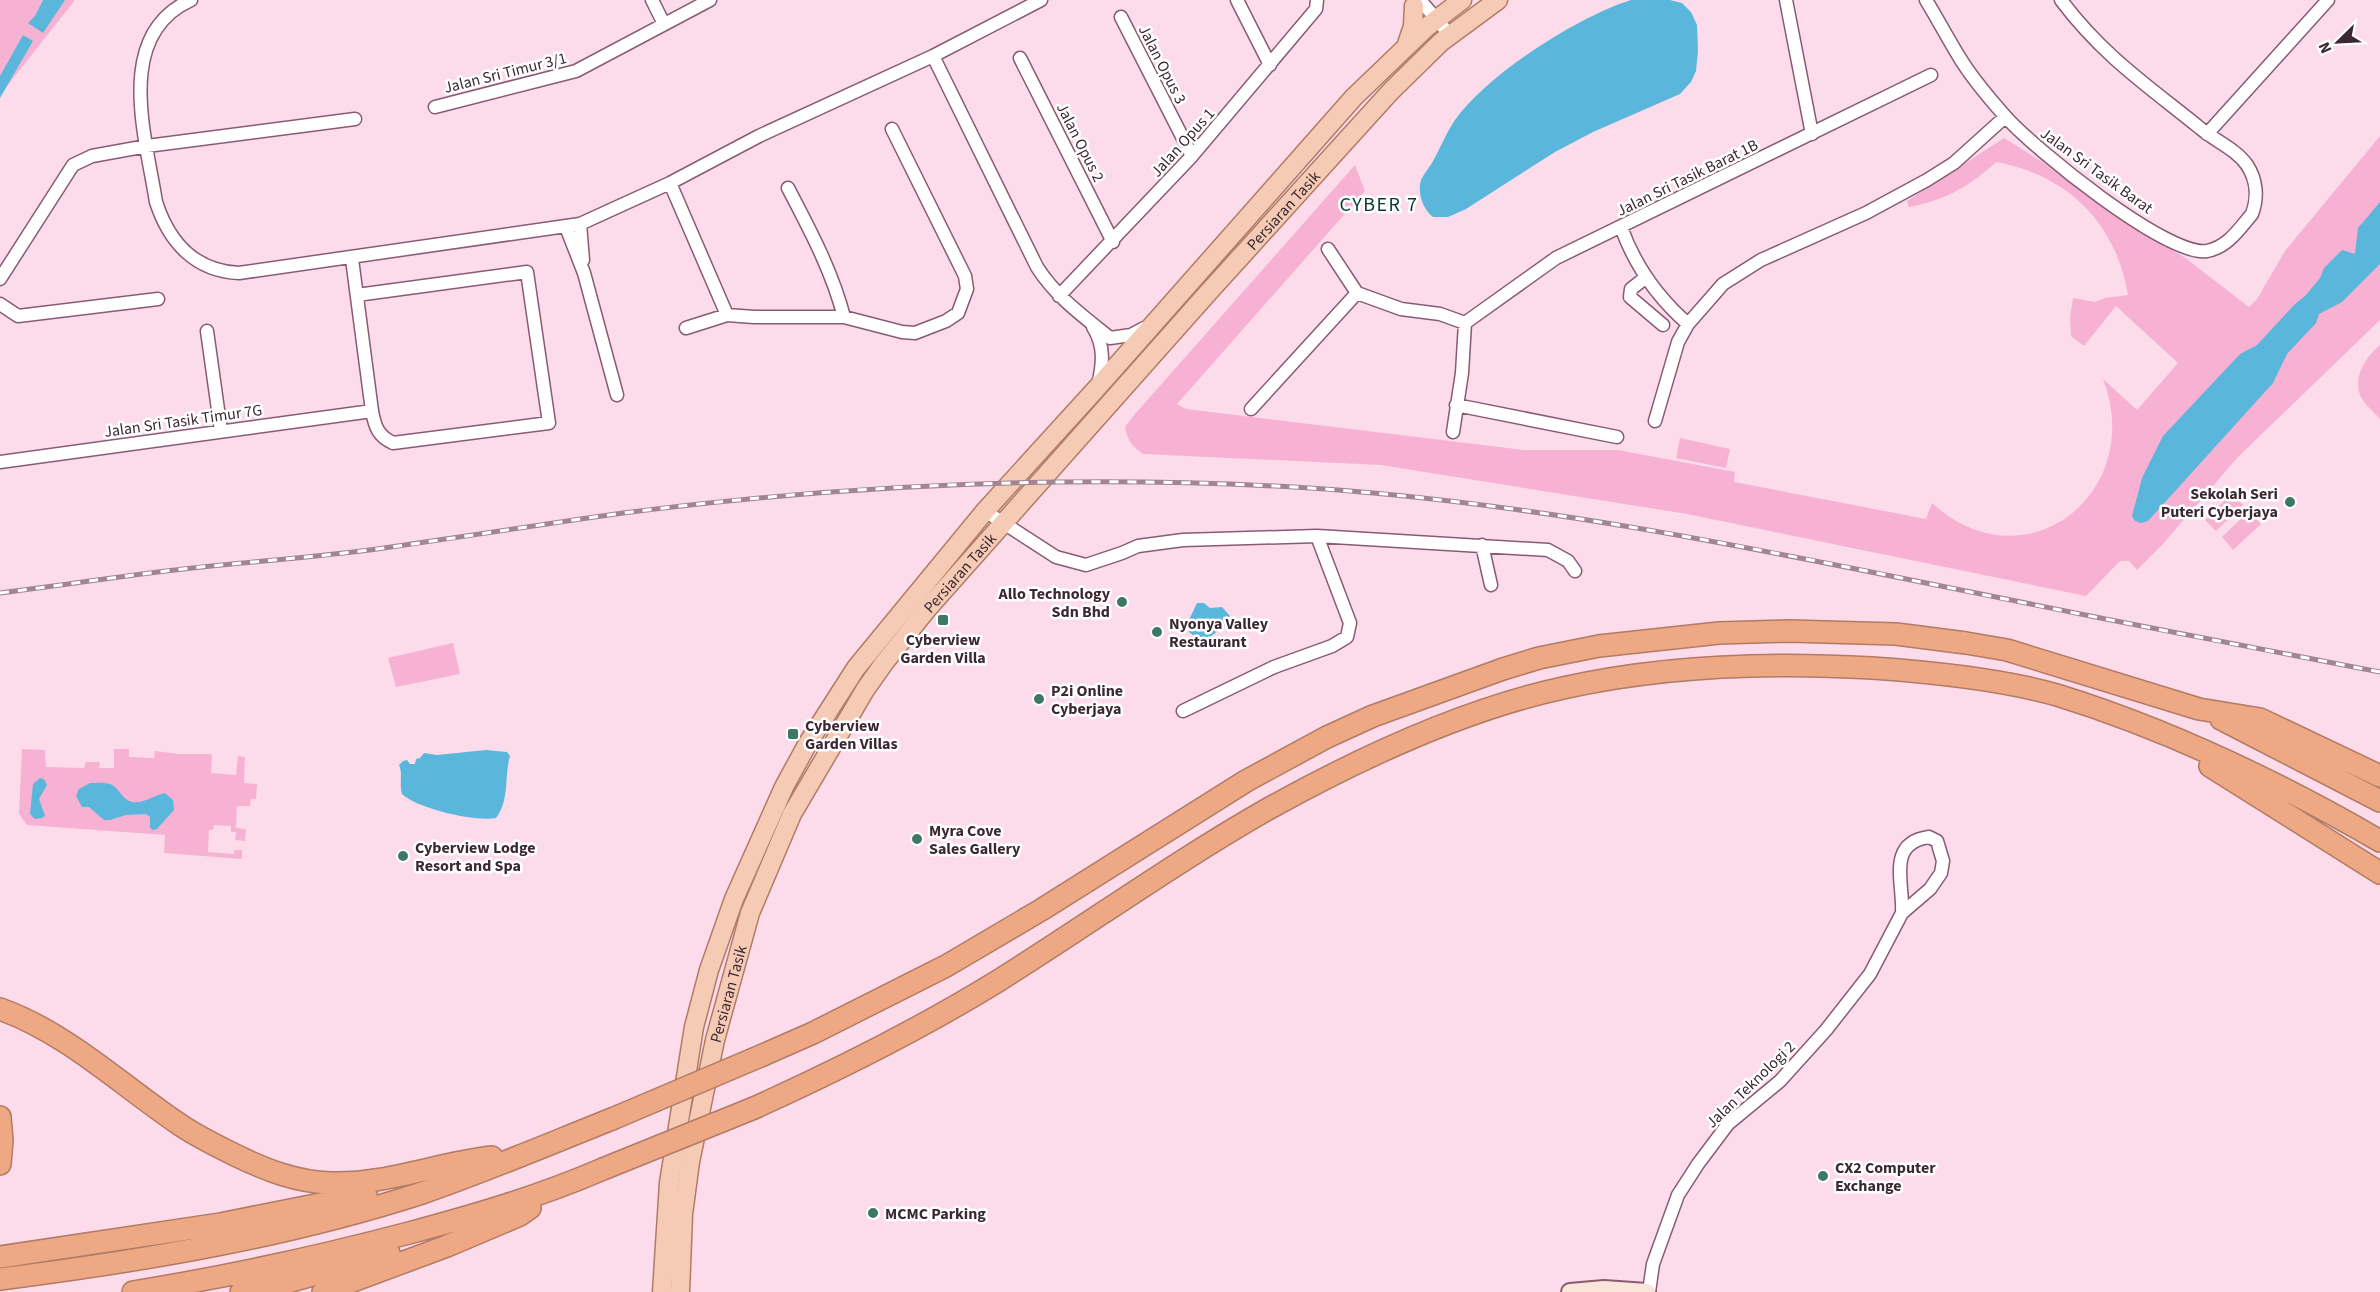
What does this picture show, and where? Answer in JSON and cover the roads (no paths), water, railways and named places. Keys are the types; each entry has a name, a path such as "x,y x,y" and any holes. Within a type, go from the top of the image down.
{"highway":[{"path":"0,1279 201,1248 268,1234 392,1201 526,1154 813,1033 945,966 1041,910 1246,781 1318,742 1373,716 1539,658 1641,640 1719,633 1843,631 1896,634 2007,650 2199,709 2260,719 2380,776"},
{"path":"133,1292 220,1278 348,1249 468,1218 562,1186 754,1108 825,1076 951,1009 1079,929 1175,865 1314,784 1424,734 1532,696 1598,681 1698,668 1746,665 1839,666 1891,669 2004,684 2053,694 2146,726 2283,787 2380,841"},
{"path":"2199,709 2264,740 2380,801"},
{"path":"2146,726 2380,873"},
{"path":"0,1009 19,1015 67,1043 177,1123 202,1138 259,1167 296,1179 332,1183 364,1181 477,1159 526,1154"},
{"path":"0,1117 2,1141 0,1164"},
{"path":"0,1257 220,1224 368,1194 418,1181 464,1177"},
{"path":"323,1292 447,1246 520,1215 562,1186"},
{"path":"241,1292 281,1284 410,1246 437,1236 468,1218"}],"main road":[{"name":"Persiaran Tasik","path":"662,1292 669,1183 694,1027 709,970 730,908 784,787 808,743 856,668 985,511 1354,97 1407,46 1462,0"},
{"name":"Persiaran Tasik","path":"680,1292 684,1214 690,1162 715,1040 750,913 792,814 816,771 884,663 928,608 1391,91 1445,38 1498,0"},
{"path":"1407,46 1413,26 1414,2"}],"street":[{"path":"191,0 168,14 157,27 142,61 140,99 156,202 165,225 180,248 203,264 226,273 352,259 580,224 670,183 759,136 933,56 1041,0"},
{"path":"652,0 664,24"},
{"name":"Jalan Sri Timur 3/1","path":"435,107 568,74 710,0"},
{"path":"1237,0 1270,65"},
{"name":"Jalan Opus 1","path":"1059,296 1113,242 1192,156 1316,9 1317,0"},
{"path":"1786,0 1812,134"},
{"name":"Jalan Sri Tasik Barat","path":"1926,0 1959,56 2006,117 2038,149 2118,210 2179,245 2200,251 2217,248 2230,240 2252,214 2256,196 2252,174 2244,161 2114,60 2093,40 2061,0"},
{"path":"1936,16 1938,0"},
{"path":"2207,134 2328,0"},
{"path":"1414,2 1445,38"},
{"name":"Jalan Opus 3","path":"1121,18 1192,156"},
{"path":"933,56 1048,285 1110,338 1131,335 1154,323"},
{"name":"Jalan Opus 2","path":"1020,58 1113,242"},
{"name":"Jalan Sri Tasik Barat 1B","path":"1465,322 1556,258 1931,75"},
{"path":"1655,421 1673,356 1688,324 1723,285 1739,273 1779,251 1900,196 1954,163 2006,117"},
{"path":"0,279 73,165 92,156 147,146 355,119"},
{"path":"686,328 727,315 844,316 902,332 915,333 946,321 958,313 967,290 964,276 945,233 892,129"},
{"path":"670,183 727,315"},
{"path":"788,188 818,245 844,316"},
{"path":"580,224 584,273"},
{"path":"566,227 584,273 617,395"},
{"path":"1621,228 1645,278 1662,300 1688,324"},
{"path":"1328,249 1357,293 1401,309 1440,314 1465,322 1462,373 1453,432"},
{"path":"352,259 372,411 376,428 382,438 393,443 549,423 529,275 524,272 357,295"},
{"path":"1645,278 1631,289 1630,297 1663,325"},
{"path":"1251,410 1357,293"},
{"path":"0,304 18,316 159,299"},
{"path":"1089,321 1102,347 1103,362 1096,389"},
{"path":"207,331 221,431"},
{"path":"1456,405 1617,437"},
{"name":"Jalan Sri Tasik Timur 7G","path":"0,462 372,411"},
{"path":"985,511 1056,557 1086,565 1122,554 1138,546 1183,540 1317,536 1482,544 1548,550 1568,561 1575,571"},
{"path":"1183,711 1274,667 1332,646 1347,637 1350,623 1317,536"},
{"path":"1482,544 1491,585"},
{"name":"Jalan Teknologi 2","path":"1648,1292 1653,1264 1678,1195 1698,1164 1728,1124 1780,1081 1826,1030 1870,974 1902,913 1930,889 1941,873 1943,861 1941,849 1937,841 1929,837 1912,842 1902,854 1900,873 1902,913"},
{"path":"1570,1292 1604,1288 1648,1292"}],"water":[{"path":"43,0 65,0 43,33 28,23 35,16"},
{"path":"1631,0 1670,0 1682,3 1691,12 1697,25 1698,51 1696,71 1691,82 1680,94 1593,132 1555,152 1466,209 1448,217 1433,217 1426,210 1422,200 1421,180 1455,120 1470,102 1511,66 1560,33 1585,19"},
{"path":"23,35 33,41 0,98 0,76"},
{"path":"2380,202 2380,264 2342,302 2319,314 2316,323 2287,354 2273,383 2148,521 2141,523 2135,521 2132,516 2142,478 2163,436 2240,354 2257,345 2306,295 2320,278 2324,268 2342,250 2355,254 2358,228"},
{"path":"1197,603 1204,603 1210,608 1222,607 1230,616 1224,626 1204,640 1189,632 1188,622"},
{"path":"486,750 507,752 510,756 505,796 496,818 475,818 448,813 421,805 402,794 399,765 403,761 407,760 410,764 415,764 416,759 424,753 437,755"},
{"path":"40,778 44,779 47,785 39,799 45,816 35,819 30,814 33,784"},
{"path":"90,783 110,784 132,802 141,802 165,793 173,800 174,810 157,829 153,830 150,828 150,817 146,814 126,815 104,820 89,807 82,807 76,796 79,789"}],"railway":[{"path":"0,593 168,571 360,551 623,513 794,495 966,484 1052,482 1224,484 1310,488 1469,503 1627,526 2380,672"}],"place":[{"name":"Sekolah Seri Puteri Cyberjaya","path":"2290,502"},
{"name":"Allo Technology Sdn Bhd","path":"1122,602"},
{"name":"Cyberview Garden Villa","path":"943,620"},
{"name":"Nyonya Valley Restaurant","path":"1157,632"},
{"name":"P2i Online Cyberjaya","path":"1039,699"},
{"name":"Cyberview Garden Villas","path":"793,734"},
{"name":"Myra Cove Sales Gallery","path":"917,839"},
{"name":"Cyberview Lodge Resort and Spa","path":"403,856"},
{"name":"CX2 Computer Exchange","path":"1823,1176"},
{"name":"MCMC Parking","path":"873,1213"}],"district":[{"name":"CYBER 7","path":"1379,204"}]}
